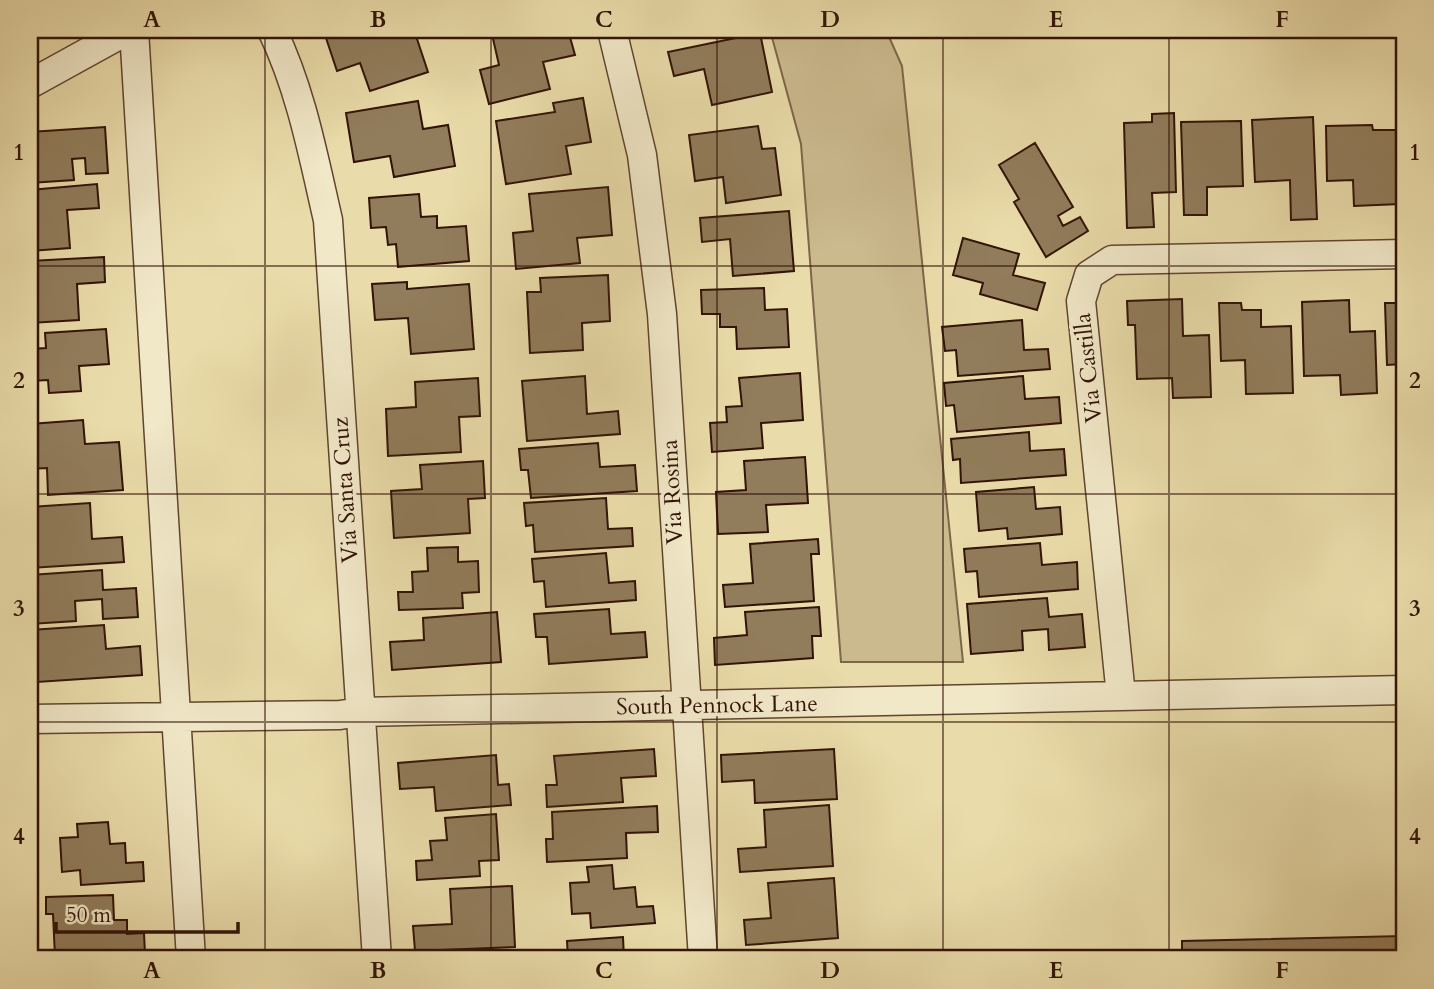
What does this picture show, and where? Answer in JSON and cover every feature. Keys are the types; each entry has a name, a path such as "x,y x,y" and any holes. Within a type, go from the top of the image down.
{"street":[{"path":"30,84 128,30"},
{"path":"134,30 191,959"},
{"name":"Via Santa Cruz","path":"272,30 284,56 306,124 328,220 377,959"},
{"name":"Via Rosina","path":"612,30 642,155 662,314 703,959"},
{"name":"Via Castilla","path":"1121,696 1081,301 1089,275 1112,260 1404,254"},
{"name":"South Pennock Lane","path":"30,719 340,715 360,712 1404,690"}],"shaded area":[{"path":"770,30 886,30 902,66 963,662 841,662 801,144"}],"building":[{"path":"380,30 382,37 414,30 428,72 370,91 360,63 337,71 324,32"},
{"path":"491,30 568,30 575,55 543,62 550,89 489,104 480,70 499,65"},
{"path":"760,33 772,92 712,105 704,69 674,76 668,52"},
{"path":"583,98 591,142 566,146 571,174 506,184 496,121 555,112 553,103"},
{"path":"418,101 423,129 448,125 455,166 394,177 390,156 354,162 346,113"},
{"path":"1174,113 1176,192 1152,193 1154,227 1127,228 1124,123 1152,122 1152,114"},
{"path":"1313,117 1317,219 1291,220 1290,180 1255,182 1252,120"},
{"path":"1241,121 1243,186 1207,187 1207,215 1184,215 1181,122"},
{"path":"1372,125 1373,130 1398,130 1400,204 1354,206 1353,180 1327,181 1326,126"},
{"path":"758,126 762,149 775,148 781,195 726,203 723,177 695,181 689,135"},
{"path":"105,127 108,173 86,174 85,158 72,159 74,180 30,183 30,132"},
{"path":"1035,143 1073,207 1058,216 1063,226 1080,217 1088,231 1046,257 1014,202 1019,199 999,165"},
{"path":"97,184 99,208 67,210 70,248 30,251 30,190"},
{"path":"608,187 612,235 577,238 580,263 516,269 513,233 533,231 529,194"},
{"path":"419,194 421,217 437,216 437,228 466,226 469,261 398,267 396,244 388,245 386,227 371,228 369,198"},
{"path":"789,211 794,271 733,276 730,239 702,242 700,218"},
{"path":"963,238 1019,254 1013,275 1045,283 1037,310 980,294 983,283 953,275"},
{"path":"104,257 105,282 77,284 79,320 30,323 30,261"},
{"path":"608,275 610,321 582,323 583,350 530,353 527,292 541,292 540,278"},
{"path":"407,282 407,289 469,284 474,349 411,354 408,318 375,320 372,284"},
{"path":"764,288 765,310 787,309 789,347 737,349 736,327 720,327 720,314 702,314 701,290"},
{"path":"1182,299 1183,336 1209,335 1211,397 1173,398 1172,378 1137,379 1135,325 1128,325 1127,301"},
{"path":"1349,300 1350,332 1375,331 1377,393 1341,395 1340,375 1304,376 1302,302"},
{"path":"1219,303 1241,303 1242,310 1261,310 1261,327 1291,326 1293,393 1246,394 1245,360 1221,361"},
{"path":"1385,303 1404,303 1404,383 1403,364 1387,365"},
{"path":"1022,320 1024,350 1048,349 1050,369 958,376 956,350 945,351 942,327"},
{"path":"106,329 109,364 79,366 81,391 49,393 48,380 31,381 30,349 46,348 45,333"},
{"path":"800,373 803,420 761,423 763,448 712,452 710,423 727,422 726,407 742,406 739,378"},
{"path":"585,376 587,414 618,411 620,434 527,441 522,381"},
{"path":"1023,376 1025,399 1059,397 1061,423 957,432 954,405 946,406 944,383"},
{"path":"478,378 480,416 459,417 461,452 388,456 386,409 416,407 415,382"},
{"path":"83,420 85,444 119,442 123,490 48,495 47,468 30,469 30,424"},
{"path":"1029,432 1030,451 1064,449 1066,475 961,483 960,459 953,460 951,439"},
{"path":"598,443 600,467 635,465 637,491 531,498 528,470 521,470 519,449"},
{"path":"805,457 808,503 766,505 768,532 718,534 716,492 746,490 744,461"},
{"path":"483,461 485,498 468,499 470,533 394,538 391,491 422,489 420,465"},
{"path":"1034,487 1036,509 1060,507 1062,534 1008,539 1007,528 979,531 976,492"},
{"path":"606,498 608,529 632,528 633,546 535,552 533,525 526,526 524,503"},
{"path":"90,503 92,539 122,537 124,562 30,568 30,507"},
{"path":"818,539 819,554 811,554 814,601 725,607 723,585 753,583 750,544"},
{"path":"1040,543 1042,565 1077,562 1078,589 979,597 977,571 966,572 964,549"},
{"path":"458,547 458,562 478,561 479,592 462,593 463,608 399,610 398,592 413,592 412,572 428,571 427,548"},
{"path":"606,553 609,583 635,581 636,600 546,607 544,581 534,582 532,559"},
{"path":"102,570 103,590 136,588 138,617 103,619 102,599 75,601 76,621 30,624 30,575"},
{"path":"1047,598 1049,617 1082,614 1085,647 1049,650 1048,629 1022,631 1023,650 971,654 967,604"},
{"path":"819,607 821,636 812,636 813,658 715,665 714,638 747,635 745,612"},
{"path":"609,609 611,634 645,632 647,657 549,664 547,637 536,637 534,614"},
{"path":"497,612 501,662 392,670 390,642 424,640 423,618"},
{"path":"104,625 106,649 140,646 142,675 37,682 35,652 30,653 30,630"},
{"path":"654,749 656,776 621,778 623,802 547,807 546,785 557,785 554,756"},
{"path":"834,749 837,799 755,803 754,780 722,782 721,755"},
{"path":"496,755 498,785 509,784 511,805 436,811 434,787 400,789 398,763"},
{"path":"829,805 833,866 740,872 738,849 766,847 764,810"},
{"path":"657,806 658,832 626,833 627,858 547,862 546,839 553,839 552,812"},
{"path":"496,814 499,860 479,861 480,876 417,880 416,861 432,860 430,841 447,840 445,818"},
{"path":"108,822 110,844 125,843 126,863 143,862 144,881 81,885 80,870 62,872 60,838 78,837 77,824"},
{"path":"612,865 614,889 635,887 637,907 653,906 655,923 591,928 590,913 572,914 570,883 589,882 587,867"},
{"path":"834,878 838,938 746,945 744,920 771,918 768,883"},
{"path":"512,886 515,947 415,951 413,926 452,924 450,889"},
{"path":"113,895 114,920 127,920 127,934 144,933 145,954 55,957 53,914 46,914 46,897"},
{"path":"1404,936 1404,959 1182,959 1182,941"},
{"path":"623,937 624,959 568,959 567,941"},
{"path":"838,950 839,959 774,959 774,954"}]}
